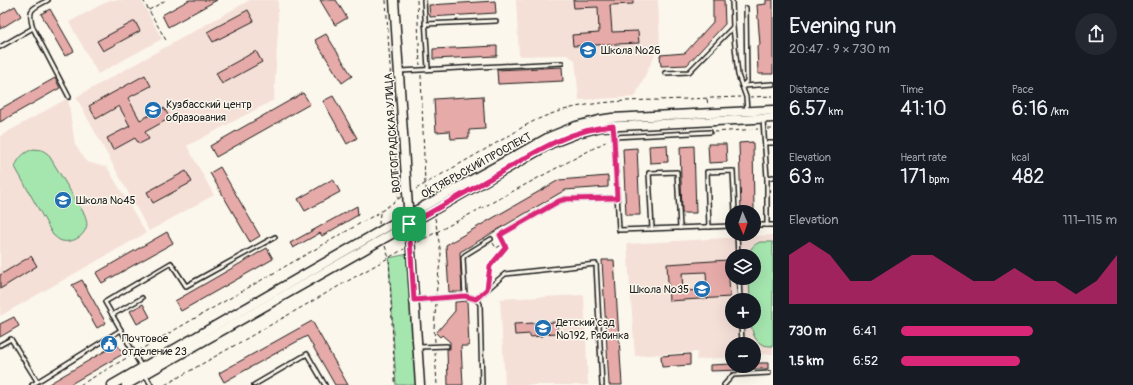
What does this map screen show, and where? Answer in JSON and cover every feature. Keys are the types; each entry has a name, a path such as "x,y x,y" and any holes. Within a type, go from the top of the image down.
{"main road":[{"name":"ВОЛГОГРАДСКАЯ УЛИЦА","path":"394,0 420,385"},
{"name":"ОКТЯБРЬСКИЙ ПРОСПЕКТ","path":"112,385 144,371 549,137 576,126 612,118 773,110"},
{"name":"ОКТЯБРЬСКИЙ ПРОСПЕКТ","path":"409,219 552,143 578,133 600,127 773,118"},
{"name":"ОКТЯБРЬСКИЙ ПРОСПЕКТ","path":"128,384 144,371"}],"lane":[{"path":"48,0 32,9 30,12 30,17 34,28 69,97"},
{"path":"424,0 428,69"},
{"path":"732,0 738,75 746,97 747,111"},
{"path":"742,86 747,81 746,8"},
{"path":"425,24 496,21"},
{"path":"665,72 689,72 733,27"},
{"path":"0,47 34,28"},
{"path":"399,71 562,63"},
{"path":"742,86 773,84"},
{"path":"762,110 767,178 768,225"},
{"path":"613,126 619,230 725,226"},
{"path":"614,136 710,132"},
{"path":"765,143 773,143"},
{"path":"652,229 649,173 677,172 680,228"},
{"path":"709,227 707,172 733,172 735,205"},
{"path":"767,178 773,177"},
{"path":"500,235 559,201 566,199 617,198"},
{"path":"761,225 773,225"},
{"path":"151,385 104,302 171,263 186,286 275,237"},
{"path":"465,296 463,258 465,255 491,239"},
{"path":"476,299 505,274 596,264 602,385"},
{"path":"414,300 465,296 476,299 480,304 482,385"},
{"path":"112,315 142,298"},
{"path":"32,385 121,330"},
{"path":"0,345 11,339 37,381"},
{"path":"417,347 447,346"},
{"path":"254,385 307,354 325,385"},
{"path":"724,385 733,375 768,373"}],"path":[{"path":"143,0 167,42"},
{"path":"149,10 166,0"},
{"path":"386,0 398,199"},
{"path":"417,0 425,184 428,195"},
{"path":"707,98 708,110"},
{"path":"710,132 773,129"},
{"path":"418,242 614,136"},
{"path":"416,189 425,184"},
{"path":"80,385 380,212 402,197"},
{"path":"378,227 380,212"},
{"path":"434,214 441,254 434,328 437,385"},
{"path":"487,289 490,266 506,247 500,235"},
{"path":"491,239 496,248 504,244"},
{"path":"384,243 389,258 395,385"},
{"path":"165,385 407,248"}],"shaded area":[{"path":"110,0 141,0 162,39 98,74 69,22"},
{"path":"250,0 278,0 274,100 187,146 214,195 149,231 76,97"},
{"name":"Школа №26","path":"516,0 658,0 660,44 635,97 579,100 575,60 567,55 519,56"},
{"name":"Школа №45","path":"68,98 75,145 87,162 107,167 146,233 0,316 0,136"},
{"name":"Школа №35","path":"773,235 773,354 761,355 761,337 725,337 725,358 696,360 697,352 635,356 627,244 725,238 725,241 761,241 761,236"},
{"name":"Детский сад №192, Рябинка","path":"584,295 588,385 505,385 500,299"}],"green space":[{"path":"34,149 42,150 48,154 85,215 87,226 82,235 76,239 62,241 53,235 15,167 22,155"},
{"path":"760,242 773,242 773,346 761,344 761,337 754,337 752,329 761,329 761,293 750,293 749,285 761,285 761,249 751,249 755,244"},
{"path":"408,254 417,385 396,385 389,258"}],"building":[{"path":"189,0 217,0 168,27 162,15"},
{"path":"320,0 336,0 347,18 335,25"},
{"path":"573,0 633,0 633,4 610,5 612,32 638,31 639,43 573,46 572,35 599,33 598,7 574,8"},
{"path":"713,0 724,0 725,24 687,65 661,66 660,55 685,53 713,22"},
{"path":"766,0 773,0 773,74 758,74 757,46 760,45 757,5 766,4"},
{"path":"495,1 496,13 430,17 429,5"},
{"path":"15,6 21,16 0,29 0,15"},
{"path":"50,9 74,51 65,56 41,14"},
{"path":"248,10 254,21 213,42 207,32"},
{"path":"135,21 140,31 103,51 97,41"},
{"path":"326,34 352,76 342,83 315,40"},
{"path":"497,46 497,56 433,59 433,49"},
{"path":"256,51 262,62 222,84 216,73"},
{"path":"562,67 563,81 498,84 497,70"},
{"path":"145,75 151,86 128,98 140,120 164,108 170,118 145,132 149,139 139,144 135,138 113,150 107,138 130,126 119,106 96,119 89,106"},
{"path":"55,78 60,88 0,122 0,109"},
{"path":"303,93 310,104 216,157 210,146"},
{"path":"333,96 357,138 347,144 323,101"},
{"path":"483,96 485,129 469,130 469,138 451,139 450,131 436,132 434,99"},
{"path":"753,142 754,205 741,205 739,143"},
{"path":"708,144 726,144 727,162 709,163"},
{"path":"667,145 668,162 650,163 649,146"},
{"path":"694,146 696,213 682,213 680,147"},
{"path":"637,148 640,215 626,215 623,149"},
{"path":"220,167 260,236 250,242 210,173"},
{"path":"186,171 192,182 153,203 147,192"},
{"path":"608,176 608,187 565,190 460,252 462,292 449,292 446,245 559,180"},
{"path":"333,179 340,192 305,211 298,199"},
{"path":"357,206 358,215 322,236 320,233 293,248 290,243"},
{"path":"167,232 173,243 102,283 96,273"},
{"path":"267,248 273,259 181,311 175,301"},
{"path":"31,256 37,266 0,289 0,275"},
{"path":"602,260 614,260 622,385 609,385"},
{"path":"725,260 725,285 729,285 730,293 725,293 725,297 669,301 667,264","holes":["706,272 707,290 683,291 682,273"]},
{"path":"82,280 106,323 97,328 72,285"},
{"path":"467,301 469,346 461,346 463,385 448,385 447,349 450,349 450,342 442,335 440,337 436,333 455,311 455,302"},
{"path":"143,304 150,317 137,324 130,311"},
{"path":"14,317 19,326 0,337 0,324"},
{"path":"312,321 348,385 335,385 307,336 224,382 219,373"},
{"path":"557,322 557,333 542,334 542,336 530,337 530,334 515,335 514,324"},
{"path":"117,344 123,354 69,385 47,385"},
{"path":"690,354 690,365 662,367 661,356"},
{"path":"761,363 768,363 768,369 761,369"},
{"path":"725,364 725,371 710,371 710,365"}],"place":[{"name":"Школа №26","path":"588,50"},
{"name":"Кузбасский центр образования","path":"153,110"},
{"name":"Школа №45","path":"63,200"},
{"name":"Школа №35","path":"702,289"},
{"name":"Детский сад №192, Рябинка","path":"543,328"},
{"name":"Почтовое отделение 23","path":"109,344"}],"route":[{"path":"613,126 617,198 566,199 559,201 500,235 506,247 490,266 487,289 476,299 465,296 414,300 409,224 552,143 578,133 600,127 613,126"}]}
